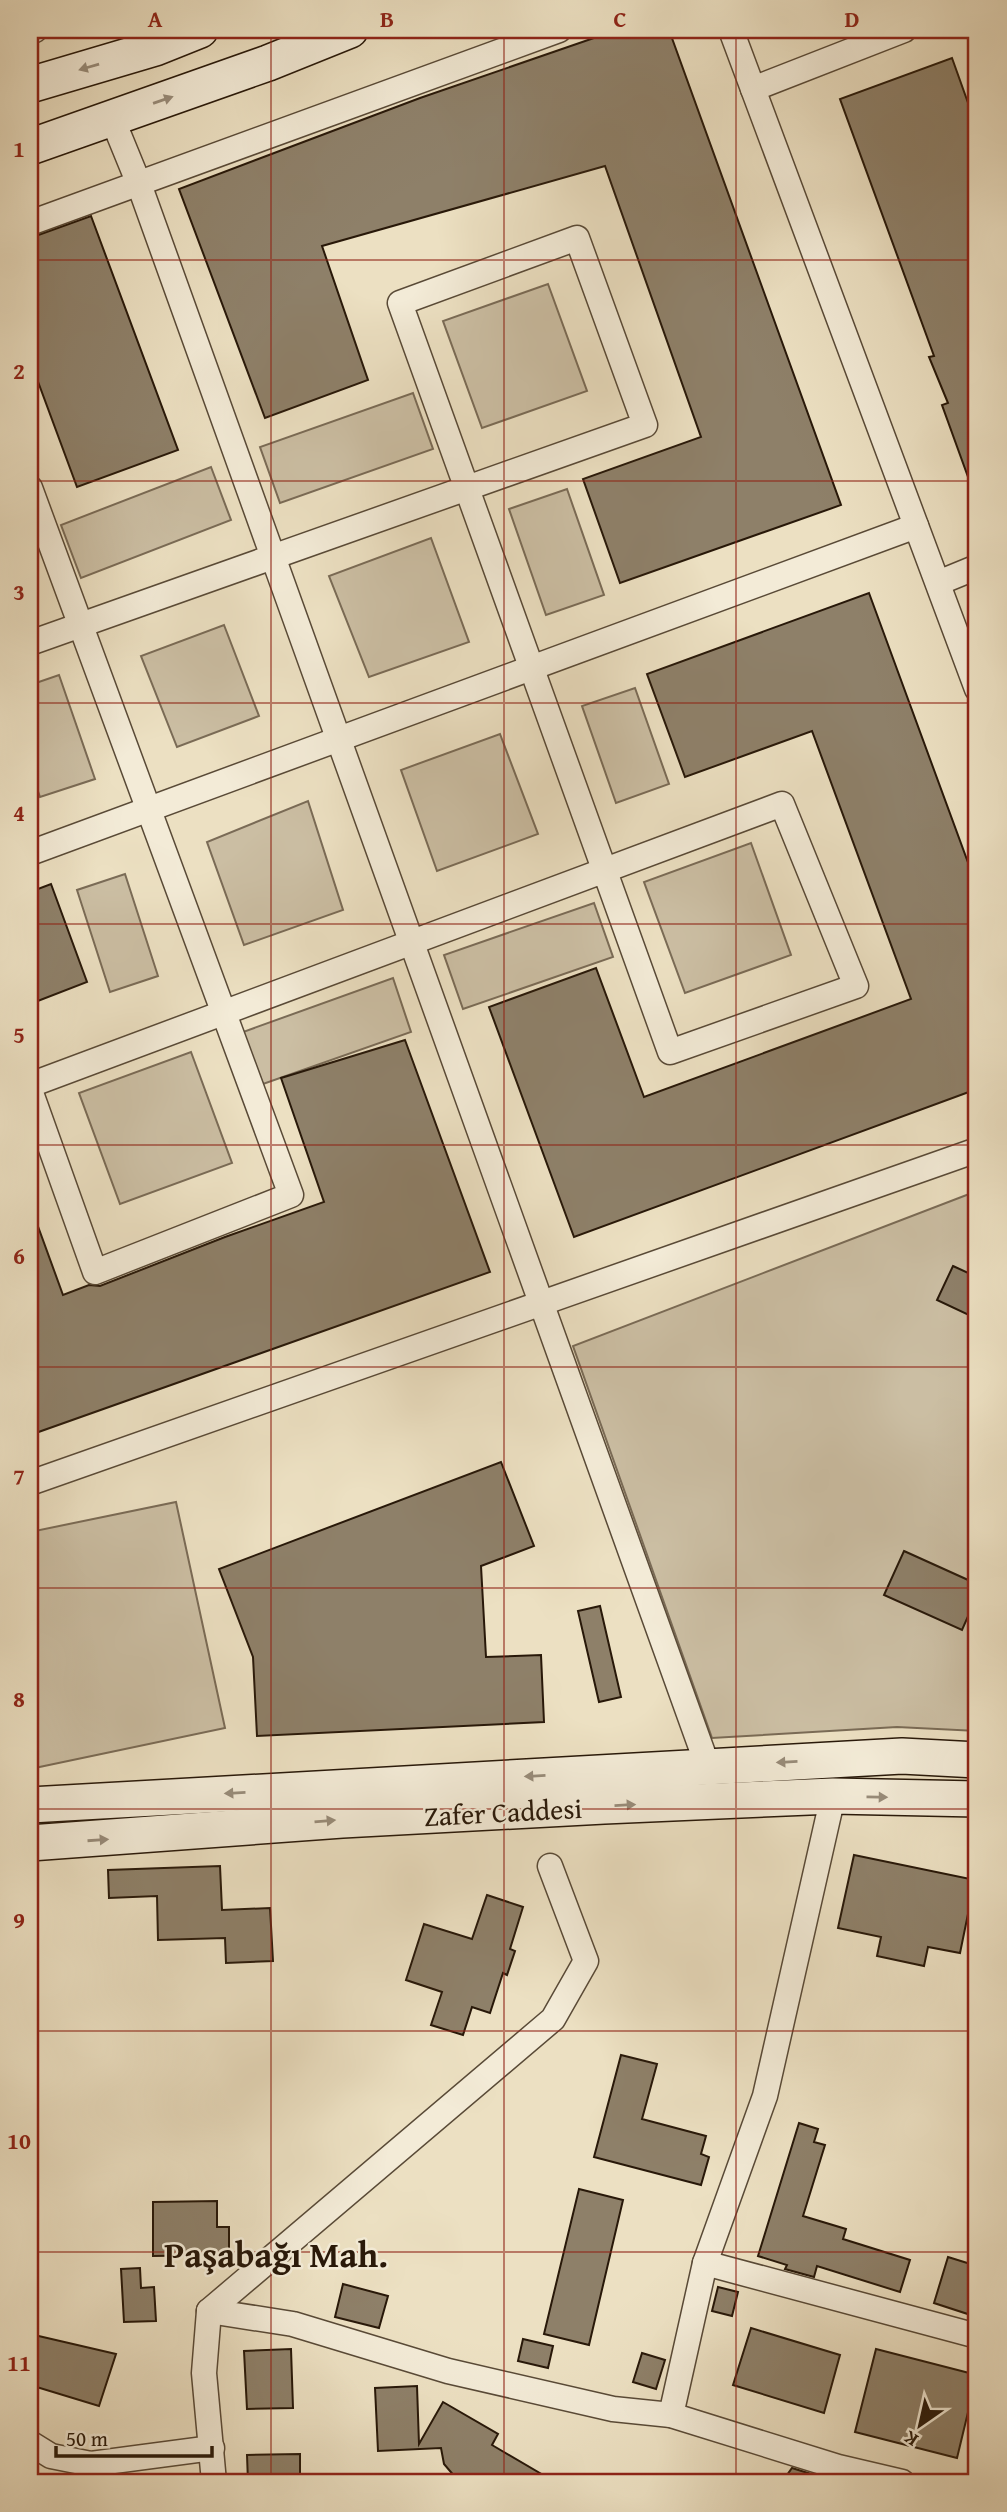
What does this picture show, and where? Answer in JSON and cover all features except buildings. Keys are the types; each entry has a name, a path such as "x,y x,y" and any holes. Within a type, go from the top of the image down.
{"main road":[{"path":"30,85 155,48 200,30"},
{"path":"30,147 268,63 350,30"},
{"name":"Zafer Caddesi","path":"30,1805 902,1756 977,1760"},
{"name":"Zafer Caddesi","path":"30,1843 342,1820 833,1796 977,1799"}],"street":[{"path":"30,32 35,30"},
{"path":"30,223 559,30"},
{"path":"731,30 977,689"},
{"path":"753,89 904,30"},
{"path":"111,118 139,184 708,1767"},
{"path":"30,488 80,625 148,810 223,1013 290,1195 95,1272 30,1088 223,1013 412,943 605,870 782,804 856,986 670,1052 605,870 467,488 400,303 577,238 645,425 467,488 273,557 80,625 30,643"},
{"path":"30,853 916,526"},
{"path":"938,583 977,567"},
{"path":"30,1483 977,1150"},
{"path":"671,2414 705,2263 765,2096 833,1796"},
{"path":"214,2482 204,2373 209,2311 553,2019 586,1961 550,1866"},
{"path":"705,2263 977,2336"},
{"path":"209,2311 293,2324 447,2371 612,2409 671,2414 838,2468 902,2482"},
{"path":"30,2443 51,2456 91,2464 212,2448"}],"shaded area":[{"path":"548,284 587,391 482,428 443,321"},
{"path":"413,393 433,449 280,503 260,447"},
{"path":"211,467 231,520 81,578 61,525"},
{"path":"567,489 604,595 546,615 509,509"},
{"path":"431,538 469,642 369,677 329,576"},
{"path":"224,625 259,716 177,747 141,656"},
{"path":"59,675 95,779 40,797 30,768 30,685"},
{"path":"635,688 669,784 616,803 582,706"},
{"path":"500,734 538,834 437,871 401,770"},
{"path":"308,801 343,910 244,945 207,842"},
{"path":"751,843 791,955 685,993 644,882"},
{"path":"125,874 158,976 110,992 77,890"},
{"path":"594,903 613,957 463,1009 444,955"},
{"path":"393,978 411,1032 263,1084 243,1032"},
{"path":"191,1052 232,1163 120,1204 79,1093"},
{"path":"977,1191 977,1731 897,1727 712,1738 573,1346"},
{"path":"176,1502 225,1728 30,1769 30,1532"}],"district":[{"name":"Paşabağı Mah.","path":"276,2255"}]}
